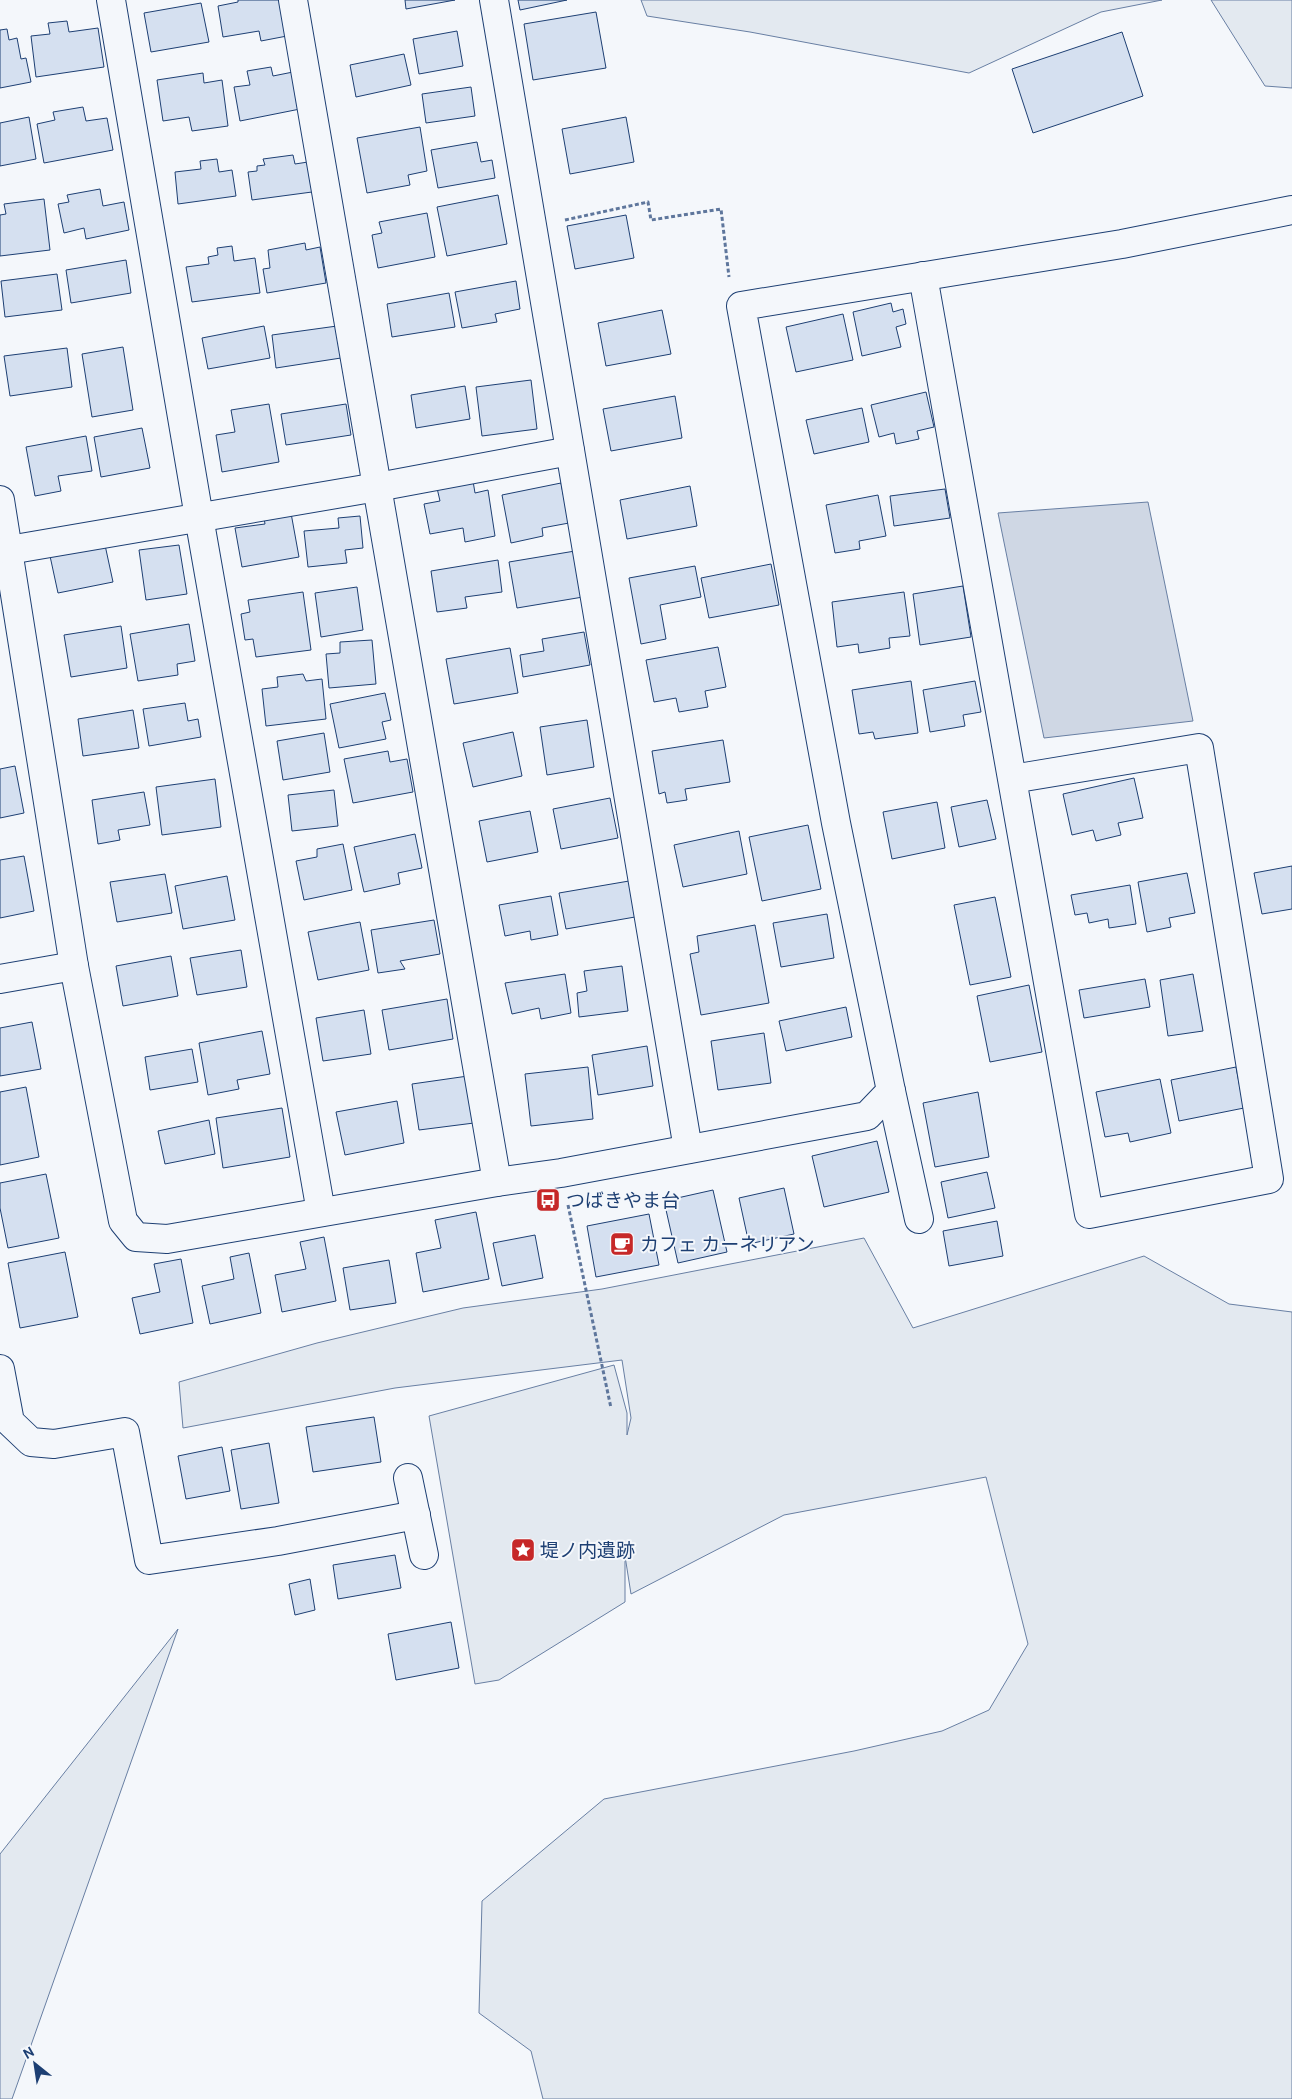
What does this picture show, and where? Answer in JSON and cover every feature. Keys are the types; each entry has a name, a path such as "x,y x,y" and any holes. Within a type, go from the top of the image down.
{"street":[{"path":"111,0 199,517 321,1212"},
{"path":"293,0 497,1182"},
{"path":"494,0 688,1149"},
{"path":"919,1219 836,823 741,306 1122,244 1292,210"},
{"path":"924,276 1012,779 1089,1214 1269,1179 1199,748 1012,779"},
{"path":"9,550 377,487 570,451"},
{"path":"0,500 74,966 123,1221 136,1237 167,1239 497,1182 561,1173 867,1116 891,1091"},
{"path":"0,979 74,966"},
{"path":"0,1370 10,1422 31,1442 54,1444 125,1432 149,1560 278,1541 416,1515"},
{"path":"408,1478 424,1555"}],"path":[{"path":"533,228 648,202 651,220 721,210 730,285"},
{"path":"561,1173 610,1408"}],"shaded area":[{"path":"641,0 1162,0 1101,12 969,73 750,32 647,16"},
{"path":"1211,0 1292,0 1292,88 1265,86"},
{"path":"1148,502 1193,721 1044,738 998,513"},
{"path":"864,1238 913,1328 1144,1256 1229,1304 1292,1312 1292,2099 543,2099 531,2051 479,2013 482,1901 604,1799 854,1751 942,1731 989,1710 1028,1644 986,1477 784,1515 631,1594 625,1556 625,1602 499,1680 475,1684 429,1416 614,1365 627,1413 627,1435 631,1418 622,1360 395,1388 183,1428 179,1382 317,1343 463,1308 602,1289"},
{"path":"178,1629 12,2099 0,2099 0,1854"}],"building":[{"path":"238,0 281,0 287,36 261,41 259,31 223,37 218,6 238,2"},
{"path":"405,0 455,0 406,9"},
{"path":"518,0 567,0 520,10"},
{"path":"201,3 209,42 151,52 144,13"},
{"path":"596,12 606,68 533,80 524,24"},
{"path":"67,21 69,32 98,28 104,67 36,77 31,36 50,34 48,23"},
{"path":"7,29 9,40 17,38 21,59 26,58 31,82 0,88 0,30"},
{"path":"457,31 463,66 419,74 413,39"},
{"path":"1122,32 1143,96 1033,133 1012,69"},
{"path":"404,54 411,85 356,97 350,65"},
{"path":"271,67 273,76 293,72 300,109 240,121 234,87 250,85 247,71"},
{"path":"203,73 204,83 222,80 228,126 192,131 189,117 163,121 157,80"},
{"path":"471,87 475,116 426,123 422,94"},
{"path":"83,107 86,121 107,118 113,150 44,163 37,124 55,120 53,112"},
{"path":"29,117 36,159 0,166 0,123"},
{"path":"626,117 634,162 570,174 562,129"},
{"path":"420,127 427,171 408,175 410,185 367,193 357,138"},
{"path":"477,142 481,162 492,160 495,178 438,188 431,150"},
{"path":"293,155 295,164 308,162 312,192 252,200 248,172 257,171 257,166 265,165 263,159"},
{"path":"217,159 219,172 232,170 236,196 178,204 175,172 201,169 200,161"},
{"path":"100,189 103,206 124,202 129,230 86,239 84,228 64,233 58,204 69,202 67,195"},
{"path":"498,195 507,244 447,256 437,207"},
{"path":"44,199 50,250 0,256 0,215 6,214 4,204"},
{"path":"427,213 435,257 378,268 372,235 382,233 379,222"},
{"path":"626,215 634,258 575,269 567,226"},
{"path":"305,243 306,250 320,247 326,283 267,293 263,269 270,268 268,250"},
{"path":"232,246 234,261 255,258 260,293 192,302 186,267 209,264 208,257 218,255 217,248"},
{"path":"126,260 131,293 71,303 66,270"},
{"path":"57,274 62,310 5,317 1,281"},
{"path":"516,281 520,309 495,314 497,322 462,328 455,292"},
{"path":"449,293 455,327 392,337 387,304"},
{"path":"891,303 893,312 903,309 906,324 896,327 901,347 862,356 853,312"},
{"path":"662,310 671,354 606,366 598,323"},
{"path":"843,314 853,360 796,372 786,327"},
{"path":"264,326 270,358 208,369 202,338"},
{"path":"337,326 341,358 276,368 272,335"},
{"path":"123,347 133,410 92,417 82,354"},
{"path":"67,348 72,387 10,396 4,356"},
{"path":"531,380 537,429 482,436 476,387"},
{"path":"465,386 470,419 416,428 411,395"},
{"path":"926,392 934,427 917,431 919,439 896,444 894,433 879,437 871,405"},
{"path":"675,396 682,438 611,451 603,409"},
{"path":"269,404 279,462 222,472 216,435 235,432 231,410"},
{"path":"346,404 351,435 286,445 281,414"},
{"path":"862,408 869,442 814,454 806,420"},
{"path":"142,428 150,468 101,477 94,437"},
{"path":"86,436 92,471 58,476 61,491 35,496 26,447"},
{"path":"473,481 475,493 488,490 495,536 465,542 463,528 430,534 424,504 440,501 437,488"},
{"path":"561,483 569,523 542,528 543,536 511,543 502,495"},
{"path":"690,486 697,526 627,539 620,500"},
{"path":"945,489 950,518 894,526 890,496"},
{"path":"878,495 886,536 859,541 860,549 835,553 826,505"},
{"path":"291,513 299,557 242,567 235,528 265,524 264,518"},
{"path":"360,516 363,548 345,550 347,563 308,567 304,531 339,528 338,518"},
{"path":"105,545 113,582 58,593 50,556"},
{"path":"179,545 187,594 146,600 139,550"},
{"path":"575,551 583,597 517,608 509,562"},
{"path":"498,560 502,592 465,597 467,608 437,612 431,571"},
{"path":"771,564 779,605 709,618 701,578"},
{"path":"695,566 701,597 660,605 666,639 641,644 629,578"},
{"path":"963,586 971,637 920,645 913,594"},
{"path":"357,587 363,630 321,637 315,593"},
{"path":"303,592 311,650 256,657 253,639 245,640 241,614 250,612 248,600"},
{"path":"904,592 910,636 889,638 890,648 859,653 858,644 837,647 832,602"},
{"path":"189,624 195,661 177,664 178,675 138,681 130,634"},
{"path":"121,626 127,668 71,677 64,635"},
{"path":"584,632 590,665 523,677 520,655 544,651 542,639"},
{"path":"372,640 376,684 329,688 326,654 340,653 340,642"},
{"path":"718,647 726,687 705,691 708,707 679,712 676,698 654,702 646,660"},
{"path":"510,648 518,693 454,704 446,659"},
{"path":"303,674 306,681 322,679 326,719 266,726 262,689 278,687 277,677"},
{"path":"911,681 918,733 875,739 873,732 859,734 852,690"},
{"path":"975,681 981,712 963,715 965,726 930,732 923,690"},
{"path":"385,693 391,720 382,722 386,739 339,748 330,704"},
{"path":"185,703 188,721 198,719 201,737 149,746 143,709"},
{"path":"133,710 139,748 83,756 78,719"},
{"path":"587,720 594,767 547,775 540,727"},
{"path":"513,732 522,776 473,787 463,743"},
{"path":"324,733 330,772 283,780 277,741"},
{"path":"723,740 730,782 685,789 687,800 667,803 665,792 659,794 652,751"},
{"path":"388,751 390,762 407,759 413,792 353,803 344,759"},
{"path":"15,766 24,813 0,818 0,769"},
{"path":"1134,778 1143,818 1118,823 1121,835 1096,841 1093,830 1072,835 1063,794"},
{"path":"215,779 221,827 162,835 156,787"},
{"path":"334,790 338,826 292,831 288,795"},
{"path":"144,792 150,825 118,830 120,840 98,844 92,800"},
{"path":"610,798 618,838 561,849 553,809"},
{"path":"987,800 996,839 959,847 951,807"},
{"path":"937,802 945,848 892,859 883,812"},
{"path":"530,811 538,852 487,862 479,821"},
{"path":"808,825 821,889 762,901 749,837"},
{"path":"739,831 747,874 683,887 674,845"},
{"path":"415,834 422,868 398,873 400,884 364,892 354,847"},
{"path":"343,844 352,890 304,900 296,861 317,857 317,849"},
{"path":"24,856 34,911 0,918 0,860"},
{"path":"1292,866 1292,909 1262,914 1254,873"},
{"path":"1187,873 1195,913 1169,918 1171,927 1147,932 1138,882"},
{"path":"165,874 172,913 117,922 110,882"},
{"path":"227,876 235,920 183,929 175,886"},
{"path":"629,881 635,917 566,929 559,893"},
{"path":"1130,885 1136,924 1109,928 1108,919 1089,923 1087,913 1075,915 1071,895"},
{"path":"551,896 558,935 531,940 530,931 505,936 499,905"},
{"path":"995,897 1011,977 970,985 954,905"},
{"path":"827,914 834,958 781,967 773,923"},
{"path":"434,920 440,954 400,961 405,969 378,973 371,930"},
{"path":"360,922 369,970 318,980 308,932"},
{"path":"755,925 769,1003 701,1015 690,954 699,952 697,936"},
{"path":"241,950 247,987 197,995 190,958"},
{"path":"171,956 178,996 123,1006 116,966"},
{"path":"622,966 628,1011 579,1017 577,993 587,991 584,971"},
{"path":"565,974 571,1013 541,1019 539,1008 512,1014 505,983"},
{"path":"1193,974 1203,1031 1168,1036 1160,980"},
{"path":"1145,979 1150,1007 1084,1018 1079,990"},
{"path":"1029,985 1042,1052 990,1062 977,996"},
{"path":"447,999 453,1039 389,1050 382,1010"},
{"path":"846,1007 852,1037 786,1051 779,1021"},
{"path":"364,1010 371,1054 323,1061 316,1018"},
{"path":"32,1022 41,1069 0,1076 0,1028"},
{"path":"262,1031 270,1074 237,1080 239,1089 208,1095 199,1043"},
{"path":"764,1033 771,1083 718,1090 711,1041"},
{"path":"647,1046 653,1086 598,1095 592,1055"},
{"path":"192,1049 198,1082 150,1090 145,1057"},
{"path":"588,1067 593,1119 531,1126 525,1074"},
{"path":"1236,1067 1244,1108 1179,1121 1171,1080"},
{"path":"468,1076 474,1123 419,1130 412,1084"},
{"path":"1160,1079 1171,1133 1130,1142 1128,1133 1105,1137 1096,1092"},
{"path":"26,1087 39,1157 0,1165 0,1092"},
{"path":"978,1092 989,1157 935,1167 923,1103"},
{"path":"397,1101 404,1143 345,1155 336,1112"},
{"path":"282,1108 290,1157 223,1168 216,1118"},
{"path":"209,1120 215,1154 165,1164 158,1131"},
{"path":"877,1141 889,1192 824,1207 812,1156"},
{"path":"987,1172 995,1208 948,1218 941,1182"},
{"path":"46,1174 59,1238 8,1248 0,1208 0,1183"},
{"path":"784,1188 794,1234 749,1244 739,1198"},
{"path":"713,1190 727,1252 678,1263 664,1201"},
{"path":"476,1212 489,1279 423,1292 416,1253 441,1248 435,1220"},
{"path":"649,1214 659,1265 596,1277 587,1226"},
{"path":"997,1221 1003,1256 949,1266 943,1231"},
{"path":"535,1235 543,1278 502,1286 493,1243"},
{"path":"324,1237 336,1301 282,1312 275,1275 306,1269 300,1242"},
{"path":"65,1252 78,1317 20,1328 8,1263"},
{"path":"249,1253 261,1313 210,1324 202,1286 234,1279 230,1257"},
{"path":"181,1259 193,1323 140,1334 132,1298 160,1292 154,1264"},
{"path":"389,1260 396,1303 350,1310 343,1268"},
{"path":"374,1417 381,1462 313,1472 306,1427"},
{"path":"269,1443 279,1503 241,1509 231,1450"},
{"path":"222,1447 230,1491 186,1499 178,1456"},
{"path":"395,1555 401,1588 338,1599 333,1565"},
{"path":"310,1579 315,1610 295,1615 289,1584"},
{"path":"451,1622 459,1668 396,1680 388,1634"}],"place":[{"name":"つばきやま台","path":"548,1200"},
{"name":"カフェ カーネリアン","path":"622,1244"},
{"name":"堤ノ内遺跡","path":"523,1550"}]}
